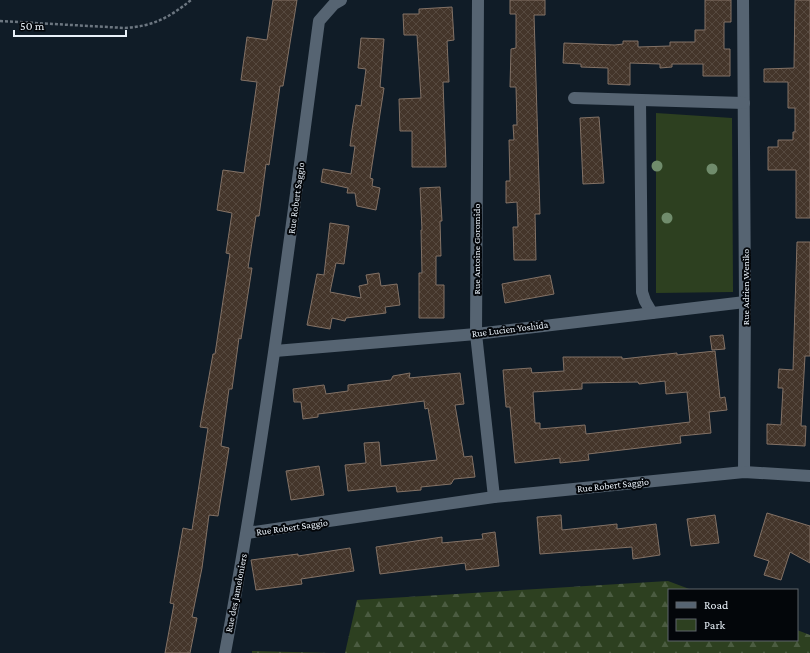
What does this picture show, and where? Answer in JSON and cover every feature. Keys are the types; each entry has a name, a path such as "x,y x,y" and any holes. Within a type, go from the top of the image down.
{"street":[{"name":"Rue Robert Saggio","path":"341,0 334,4 319,21 275,351 247,533 494,497 744,472 810,476"},
{"name":"Rue Antoine Goromido","path":"478,0 476,334 494,497"},
{"name":"Rue Adrien Weniko","path":"743,0 745,302 744,472"},
{"path":"574,98 744,103"},
{"path":"640,100 642,292 652,313"},
{"name":"Rue Lucien Yoshida","path":"275,351 476,334 745,302"},
{"name":"Rue des Jameloniers","path":"225,653 247,533"}],"path":[{"path":"0,21 125,28 144,27 163,20 191,0"}],"green space":[{"path":"656,113 732,118 733,292 656,293"},
{"path":"668,581 689,589 668,589 668,641 798,641 798,630 810,635 810,653 345,653 357,600"},
{"path":"252,651 331,653 252,653"}],"building":[{"path":"273,0 297,0 283,86 280,86 269,165 266,164 259,216 256,216 248,268 252,268 241,339 239,338 232,389 229,389 221,446 229,448 218,516 209,515 202,568 192,617 197,618 190,653 165,653 174,604 170,603 183,528 192,530 208,428 200,427 213,354 215,354 230,254 226,253 232,213 217,210 223,170 244,173 257,82 241,80 247,37 267,40"},
{"path":"510,0 545,0 545,15 534,15 540,214 535,214 536,260 514,260 513,227 518,227 517,202 506,203 506,181 510,181 509,140 514,140 513,125 517,125 516,87 510,87 511,49 516,48 516,14 510,14"},
{"path":"705,0 731,0 731,22 724,22 724,49 730,49 730,76 703,76 703,64 672,64 672,67 660,68 660,64 630,63 630,85 608,84 608,68 581,67 581,64 563,63 564,43 615,45 623,44 623,41 638,41 638,47 670,46 670,42 695,42 695,30 705,30"},
{"path":"795,0 810,0 810,218 796,218 796,170 768,170 768,147 778,147 778,140 793,140 793,132 795,132 795,108 788,108 788,82 764,82 764,69 794,68"},
{"path":"452,7 454,40 447,41 449,82 443,82 446,167 412,167 412,131 400,131 399,99 421,98 417,35 404,35 403,14 419,14 419,9"},
{"path":"361,38 384,39 380,87 384,88 370,178 373,179 372,186 380,188 376,210 357,206 355,193 347,193 348,188 321,182 323,169 351,174 355,146 350,146 352,130 356,105 361,106 366,69 358,68"},
{"path":"599,117 604,183 583,184 580,118"},
{"path":"440,187 442,221 440,221 441,256 436,256 436,285 444,285 444,318 419,318 419,273 422,273 420,188"},
{"path":"330,223 349,226 344,264 336,263 330,292 361,298 359,286 368,284 366,275 379,273 381,286 397,284 400,305 385,307 386,313 346,318 345,321 332,318 330,329 307,325 317,274 324,275"},
{"path":"797,242 810,242 810,356 805,356 801,426 806,426 805,446 767,444 767,424 781,425 783,388 778,388 779,369 793,370"},
{"path":"550,275 554,294 505,303 502,284"},
{"path":"723,335 725,349 712,350 710,336"},
{"path":"715,351 720,398 725,397 727,410 709,412 711,433 680,436 681,443 588,454 589,460 560,463 560,458 515,463 510,407 506,407 503,370 531,368 532,373 564,371 563,357 622,357 622,359 677,353 677,355","holes":["665,381 666,394 687,392 690,422 586,434 585,425 540,429 540,423 535,423 533,392 582,389 582,383 638,382 639,384"]},
{"path":"410,373 409,378 460,373 464,404 455,405 464,457 472,456 475,477 454,479 451,484 421,487 421,490 397,492 396,486 348,491 345,465 366,463 364,443 379,442 381,466 437,460 428,408 425,409 424,401 318,414 318,417 303,419 301,402 294,402 293,389 324,385 326,394 348,391 348,385 391,380 393,376"},
{"path":"319,466 324,495 291,500 286,471"},
{"path":"767,513 810,526 810,563 790,552 781,580 764,575 769,561 754,556"},
{"path":"561,515 562,530 617,524 617,529 656,524 660,555 633,559 632,547 540,554 537,517"},
{"path":"715,515 719,543 691,546 687,519"},
{"path":"495,532 499,566 466,570 465,563 380,574 376,547 442,537 442,543 483,539 482,534"},
{"path":"350,548 354,571 301,579 302,584 256,590 251,560 298,554 298,556"}]}
